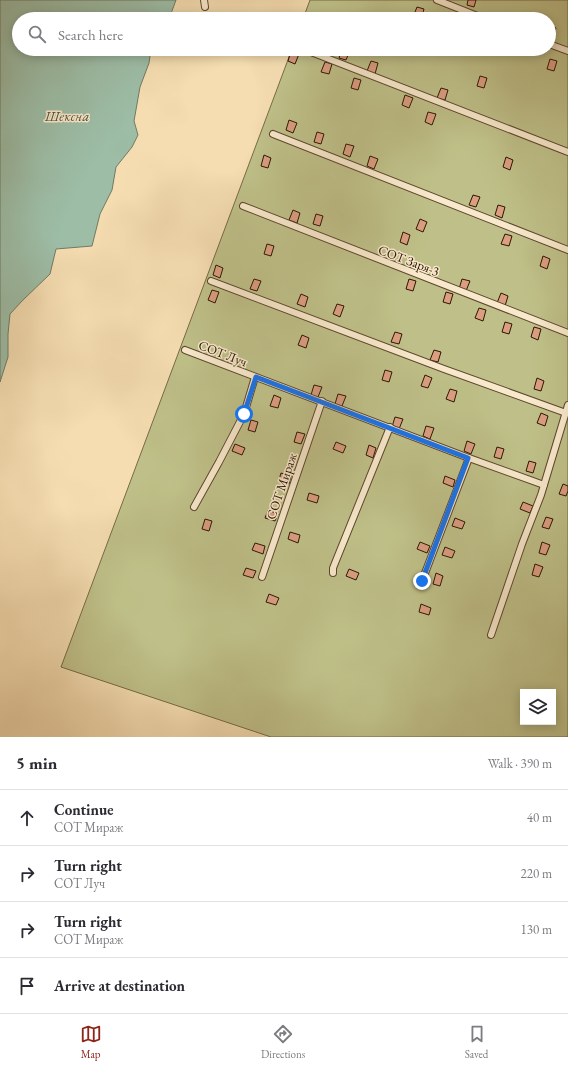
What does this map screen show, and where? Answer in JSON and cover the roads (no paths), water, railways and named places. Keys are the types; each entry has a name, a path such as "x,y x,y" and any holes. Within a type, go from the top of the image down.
{"street":[{"path":"204,0 205,7"},
{"path":"437,0 467,12"},
{"path":"556,47 568,52"},
{"path":"321,56 568,152"},
{"path":"273,134 568,250"},
{"name":"СОТ Заря-3","path":"243,206 568,334"},
{"path":"211,281 444,369 566,412"},
{"name":"СОТ Луч","path":"186,350 468,458 544,485"},
{"path":"194,507 244,414 256,377"},
{"name":"СОТ Мираж","path":"262,578 322,402"},
{"path":"492,635 522,544 541,495 568,406"},
{"path":"333,573 333,568 390,427"},
{"path":"422,581 468,458"}],"water":[{"name":"Шексна","path":"0,0 176,0 172,12 12,12 12,56 150,56 140,87 134,121 138,135 132,147 116,167 112,190 100,214 92,246 56,249 50,274 10,314 8,357 0,382"}]}
